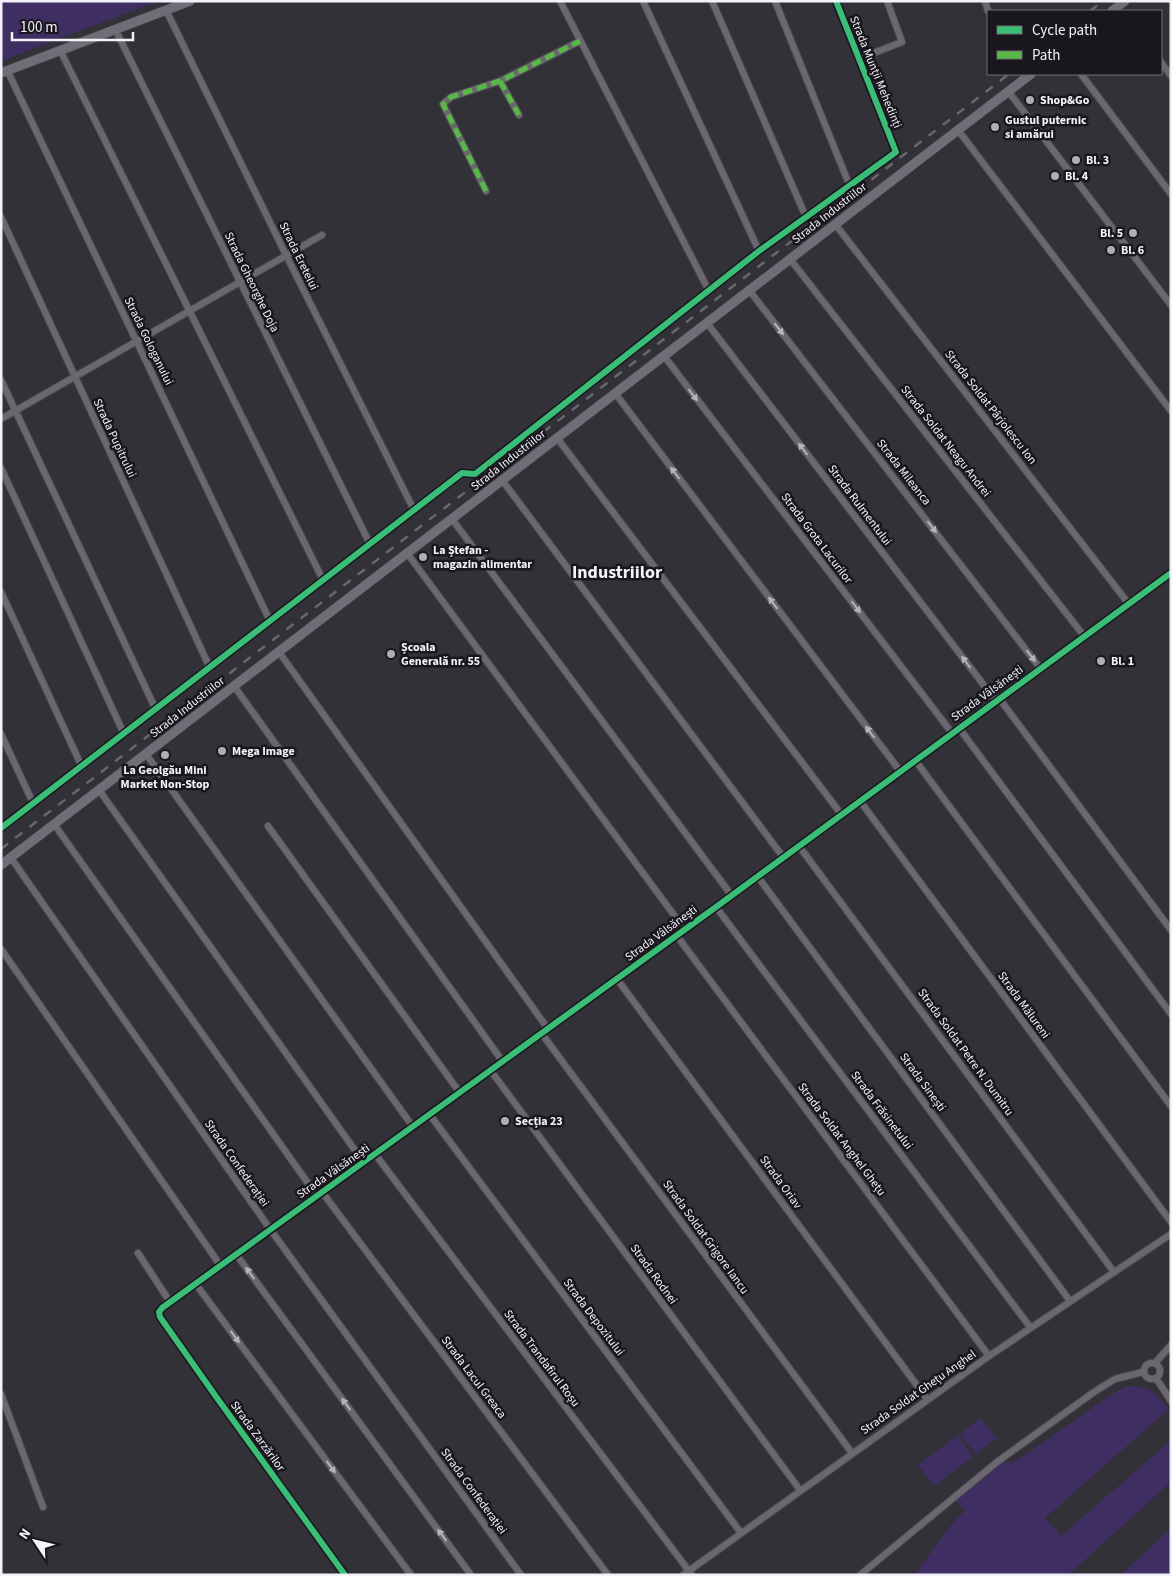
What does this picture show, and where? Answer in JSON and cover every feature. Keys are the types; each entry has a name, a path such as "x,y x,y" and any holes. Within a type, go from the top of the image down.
{"main road":[{"path":"4,72 190,1"},
{"name":"Strada Industriilor","path":"1,865 1030,75"}],"street":[{"path":"560,1 709,290"},
{"path":"643,1 759,251"},
{"path":"712,1 806,217"},
{"path":"1,828 462,473 474,474 759,251 849,184 775,1"},
{"name":"Strada Munții Mehedinți","path":"836,1 896,152 849,184"},
{"path":"858,59 902,42 887,1"},
{"name":"Strada Eretelui","path":"166,10 286,256 414,510"},
{"name":"Strada Gheorghe Doja","path":"116,29 370,544"},
{"path":"486,191 443,104 451,97 500,81 580,41"},
{"path":"60,50 323,580"},
{"path":"1162,63 1171,76"},
{"name":"Strada Gologanului","path":"4,72 137,341 270,621"},
{"path":"1082,75 1171,194"},
{"path":"500,81 518,115"},
{"path":"1008,91 1171,305"},
{"path":"958,130 1171,411"},
{"name":"Strada Pupitrului","path":"1,217 210,668"},
{"name":"Strada Soldat Pârjolescu Ion","path":"835,224 1128,603"},
{"path":"1,419 322,235"},
{"name":"Strada Soldat Neagu Andrei","path":"790,259 1084,636"},
{"name":"Strada Mileanca","path":"750,290 1040,668"},
{"name":"Strada Rulmentului","path":"707,323 998,699 1171,930"},
{"name":"Strada Grota Lacurilor","path":"664,356 952,733"},
{"path":"1,380 156,710"},
{"path":"615,393 900,771"},
{"path":"557,438 841,814"},
{"path":"1,468 124,734"},
{"path":"502,480 783,857"},
{"path":"452,519 732,896"},
{"path":"407,553 685,930"},
{"name":"Strada Vâlsănești","path":"162,1308 732,896 1171,573"},
{"path":"1,592 82,767"},
{"name":"Strada Soldat Grigore Iancu","path":"278,652 545,1032 852,1453"},
{"path":"234,686 502,1062"},
{"path":"959,728 1171,1014"},
{"path":"1,734 33,803"},
{"path":"146,754 413,1127"},
{"path":"915,760 1171,1106"},
{"path":"99,790 364,1163"},
{"name":"Strada Mălureni","path":"860,801 1171,1222"},
{"name":"Strada Lacul Greaca","path":"54,824 319,1194 608,1575"},
{"path":"268,826 460,1093"},
{"name":"Strada Soldat Petre N. Dumitru","path":"799,846 1114,1272"},
{"name":"Strada Confederației","path":"11,858 270,1229 521,1575"},
{"name":"Strada Sinești","path":"758,876 1070,1301"},
{"name":"Strada Frăsinetului","path":"716,907 1030,1327"},
{"name":"Strada Soldat Anghel Ghețu","path":"677,936 989,1356"},
{"path":"1,949 220,1265"},
{"name":"Strada Oriav","path":"617,979 927,1399"},
{"name":"Strada Rodnei","path":"491,1071 800,1490"},
{"name":"Strada Depozitului","path":"430,1115 741,1533"},
{"name":"Strada Trandafirul Roșu","path":"375,1154 688,1574"},
{"name":"Strada Soldat Ghețu Anghel","path":"688,1574 741,1533 927,1399 1030,1327 1171,1234"},
{"path":"138,1253 170,1302"},
{"path":"236,1254 471,1575"},
{"path":"195,1283 411,1575"},
{"name":"Strada Zarzărilor","path":"162,1308 159,1312 160,1317 345,1575"},
{"path":"1143,1372 1146,1365 1155,1363 1171,1345"},
{"path":"1155,1363 1160,1369 1156,1378"},
{"path":"1143,1372 1148,1379 1156,1378"},
{"path":"860,1575 997,1462 1086,1398 1115,1379 1143,1372"},
{"path":"1156,1378 1171,1401"},
{"path":"1,1394 44,1507"}],"shaded area":[{"path":"1,1 158,1 1,61"},
{"path":"1127,1386 1142,1387 1151,1391 1169,1409 1045,1518 1061,1536 1171,1440 1171,1482 1068,1575 915,1575 944,1533 965,1510 955,1500 1002,1463 1015,1462 1115,1392"},
{"path":"981,1418 997,1438 976,1454 960,1434"},
{"path":"958,1435 973,1457 934,1486 918,1465"},
{"path":"1171,1529 1171,1575 1120,1575"}],"railway":[{"path":"1091,10 1103,1"},
{"path":"1,849 1008,75"}],"marked path":[{"path":"486,191 443,104 451,97 500,81 580,41"},
{"path":"500,81 519,115"}],"cycle path":[{"path":"1,828 462,473 475,474 759,251 896,152 836,1"},
{"path":"345,1575 160,1317 159,1312 162,1308 716,907 1171,573"}],"place":[{"name":"Shop&Go","path":"1030,100"},
{"name":"Gustul puternic si amărui","path":"995,127"},
{"name":"Bl. 3","path":"1076,160"},
{"name":"Bl. 4","path":"1055,176"},
{"name":"Bl. 5","path":"1133,233"},
{"name":"Bl. 6","path":"1111,250"},
{"name":"La Ștefan - magazin alimentar","path":"423,557"},
{"name":"Școala Generală nr. 55","path":"391,654"},
{"name":"Bl. 1","path":"1101,661"},
{"name":"Mega Image","path":"222,751"},
{"name":"La Geolgău Mini Market Non-Stop","path":"165,755"},
{"name":"Secția 23","path":"505,1121"}],"district":[{"name":"Industriilor","path":"617,572"}]}
